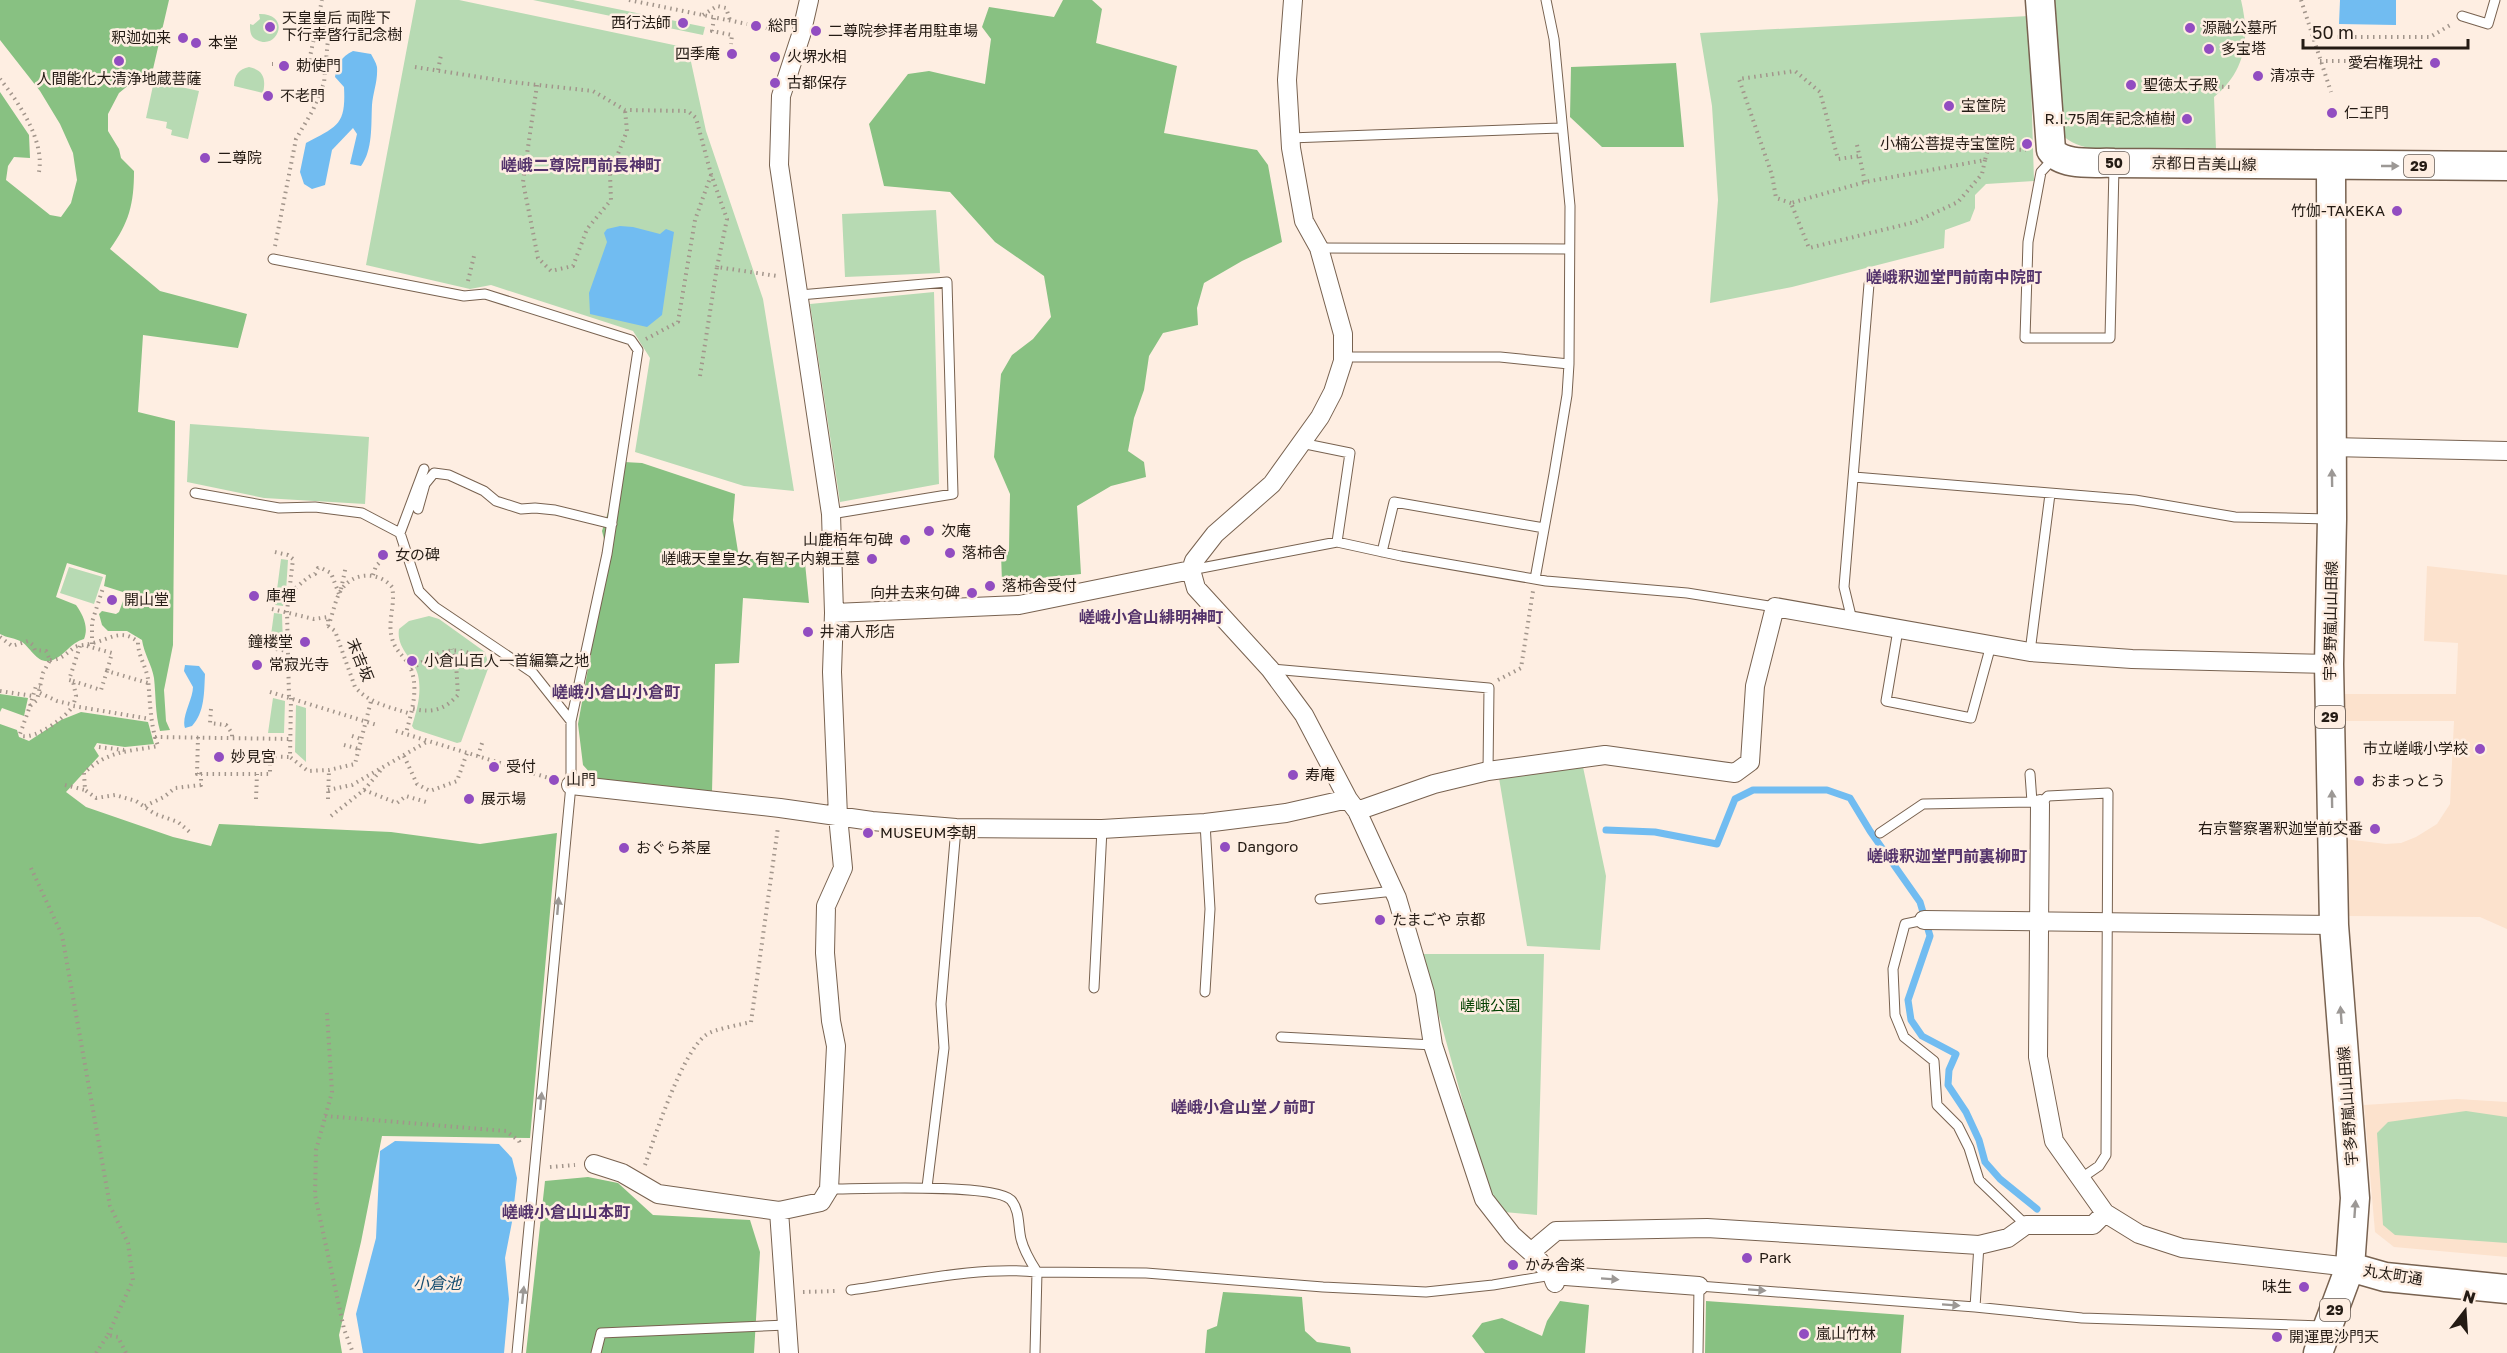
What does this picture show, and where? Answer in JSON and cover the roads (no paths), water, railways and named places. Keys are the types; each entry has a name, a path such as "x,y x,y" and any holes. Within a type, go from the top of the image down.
{"main road":[{"path":"2040,0 2053,153"},
{"name":"京都日吉美山線","path":"2053,153 2073,162 2331,166"},
{"name":"29","path":"2331,166 2507,166"},
{"name":"宇多野嵐山山田線","path":"2318,1353 2350,1267 2355,1198 2334,925 2329,664 2332,519 2331,166"},
{"name":"丸太町通","path":"2350,1267 2385,1277 2507,1289"}],"street":[{"path":"594,1164 622,1173 658,1194 779,1211 821,1202 829,1189 836,1047 825,953 826,906 843,868 838,816 832,672 834,613 831,514 799,287 779,165 781,96 801,35 808,0"},
{"path":"1293,0 1287,80 1290,138 1304,221 1319,248 1343,334 1343,357 1333,392 1320,417 1272,484 1215,534 1194,561 1191,570 1196,588 1270,669 1304,715 1394,891 1425,993 1433,1045 1484,1199 1512,1235 1531,1252 1553,1279 1699,1286"},
{"path":"2331,447 2507,451"},
{"path":"834,613 1019,605 1191,570"},
{"path":"571,785 780,808 872,822 956,828 1102,829 1205,823 1352,805 1488,771 1605,755 1736,772 1750,762 1755,686 1775,607 2030,652 2132,659 2329,664"},
{"path":"2036,803 2040,921 2038,1057 2054,1141 2105,1213 2139,1234 2182,1248 2350,1267"},
{"path":"1924,920 2334,925"},
{"path":"779,1211 789,1353"},
{"path":"1531,1252 1556,1231 1707,1228 1979,1245 2008,1238 2026,1225 2093,1225 2105,1213"}],"lane":[{"path":"1534,579 1565,407 1569,364 1570,206 1554,39 1546,0"},
{"path":"2462,16 2488,24 2496,0"},
{"path":"1290,138 1561,128"},
{"path":"2053,153 2041,172 2028,243 2025,338 2110,339 2114,163"},
{"path":"1319,248 1569,249"},
{"path":"273,259 464,296 486,294 631,339 638,350 612,524 571,721 571,785 552,966 518,1353"},
{"path":"799,287 947,282 953,494 831,514"},
{"path":"1852,620 1844,587 1869,284"},
{"path":"1343,357 1500,357 1569,364"},
{"path":"1301,443 1350,453 1337,542"},
{"path":"424,469 400,533 419,591 435,607 533,673 571,721"},
{"path":"418,509 425,484 434,473 449,476 484,491 495,501 521,509 555,510 612,524"},
{"path":"1854,477 2135,500 2235,517 2332,519"},
{"path":"195,493 279,508 315,507 362,513 400,533"},
{"path":"2030,652 2050,494"},
{"path":"1382,552 1394,502 1544,528"},
{"path":"1191,570 1337,542 1534,579 1687,593 1775,607"},
{"path":"1898,630 1886,702 1971,718 1991,645"},
{"path":"1270,669 1489,688 1488,771"},
{"path":"2030,774 2036,803"},
{"path":"1880,833 1923,804 2036,803 2048,795 2108,793 2106,1155 2099,1166 2080,1179"},
{"path":"1205,823 1210,909 1205,992"},
{"path":"927,1187 944,1048 941,1004 956,828"},
{"path":"1094,988 1102,829"},
{"path":"1320,899 1394,891"},
{"path":"1924,920 1905,924 1893,969 1895,1015 1904,1037 1934,1061 1937,1105 1958,1126 1969,1148 1978,1180 2026,1225"},
{"path":"1281,1037 1433,1045"},
{"path":"829,1189 927,1187 1001,1194 1012,1201 1018,1217 1025,1252 1037,1272 1035,1353"},
{"path":"1975,1306 1979,1245"},
{"path":"851,1290 966,1274 1014,1270 1146,1273 1323,1287 1426,1292 1553,1279"},
{"path":"1698,1353 1699,1286 1975,1306 2082,1318 2328,1327"},
{"path":"596,1353 601,1333 787,1324"}],"water":[{"path":"2340,0 2396,0 2396,25 2339,24"},
{"path":"353,51 371,54 377,67 368,153 361,166 350,164 357,134 353,128 332,150 325,185 312,189 304,184 300,172 306,143 338,123 343,109 344,87 335,77 340,61"},
{"path":"620,226 660,234 666,229 674,232 662,315 647,327 590,314 589,293 607,242 604,233 607,229"},
{"path":"185,665 199,666 205,674 203,702 199,714 192,726 185,728 193,687 184,671"},
{"name":"小倉池","path":"395,1141 499,1144 512,1158 517,1178 505,1258 509,1299 504,1353 363,1353 356,1314 376,1238 380,1151"}],"waterway":[{"path":"1606,830 1655,832 1717,844 1735,799 1753,790 1827,790 1850,798 1870,831 1920,902 1930,936 1908,1000 1911,1020 1922,1036 1956,1054 1949,1070 1948,1085 1966,1112 1979,1140 1985,1162 2000,1179 2037,1209"}],"place":[{"name":"西行法師","path":"683,23"},
{"name":"総門","path":"756,26"},
{"name":"天皇皇后 両陛下 下行幸晵行記念樹","path":"270,27"},
{"name":"源融公墓所","path":"2190,28"},
{"name":"二尊院参拝者用駐車場","path":"816,31"},
{"name":"釈迦如来","path":"183,38"},
{"name":"本堂","path":"196,43"},
{"name":"多宝塔","path":"2209,49"},
{"name":"四季庵","path":"732,54"},
{"name":"火堺水相","path":"775,57"},
{"name":"人間能化大清浄地蔵菩薩","path":"119,61"},
{"name":"愛宕権現社","path":"2435,63"},
{"name":"勅使門","path":"284,66"},
{"name":"清凉寺","path":"2258,76"},
{"name":"古都保存","path":"775,83"},
{"name":"聖徳太子殿","path":"2131,85"},
{"name":"不老門","path":"268,96"},
{"name":"宝筐院","path":"1949,106"},
{"name":"仁王門","path":"2332,113"},
{"name":"R.I.75周年記念植樹","path":"2187,119"},
{"name":"小楠公菩提寺宝筐院","path":"2027,144"},
{"name":"二尊院","path":"205,158"},
{"name":"竹伽-TAKEKA","path":"2397,211"},
{"name":"次庵","path":"929,531"},
{"name":"⼭⿅栢年句碑","path":"905,540"},
{"name":"落柿舎","path":"950,553"},
{"name":"女の碑","path":"383,555"},
{"name":"嵯峨天皇皇女 有智子内親王墓","path":"872,559"},
{"name":"落柿舎受付","path":"990,586"},
{"name":"向井去来句碑","path":"972,593"},
{"name":"庫裡","path":"254,596"},
{"name":"開山堂","path":"112,600"},
{"name":"井浦人形店","path":"808,632"},
{"name":"鐘楼堂","path":"305,642"},
{"name":"小倉山百人一首編纂之地","path":"412,661"},
{"name":"常寂光寺","path":"257,665"},
{"name":"市立嵯峨小学校","path":"2480,749"},
{"name":"妙見宮","path":"219,757"},
{"name":"受付","path":"494,767"},
{"name":"寿庵","path":"1293,775"},
{"name":"山門","path":"554,780"},
{"name":"おまっとう","path":"2359,781"},
{"name":"展示場","path":"469,799"},
{"name":"右京警察署釈迦堂前交番","path":"2375,829"},
{"name":"MUSEUM李朝","path":"868,833"},
{"name":"Dangoro","path":"1225,847"},
{"name":"おぐら茶屋","path":"624,848"},
{"name":"たまごや 京都","path":"1380,920"},
{"name":"Park","path":"1747,1258"},
{"name":"かみ舎楽","path":"1513,1265"},
{"name":"味生","path":"2304,1287"},
{"name":"嵐山竹林","path":"1804,1334"},
{"name":"開運毘沙門天","path":"2277,1337"}],"district":[{"name":"嵯峨二尊院門前長神町","path":"581,165"},
{"name":"嵯峨釈迦堂門前南中院町","path":"1954,277"},
{"name":"嵯峨小倉山緋明神町","path":"1151,617"},
{"name":"嵯峨小倉山小倉町","path":"616,692"},
{"name":"嵯峨釈迦堂門前裏柳町","path":"1947,856"},
{"name":"嵯峨小倉山堂ノ前町","path":"1243,1107"},
{"name":"嵯峨小倉山山本町","path":"566,1212"}],"park label":[{"name":"嵯峨公園","path":"1490,1006"}]}
